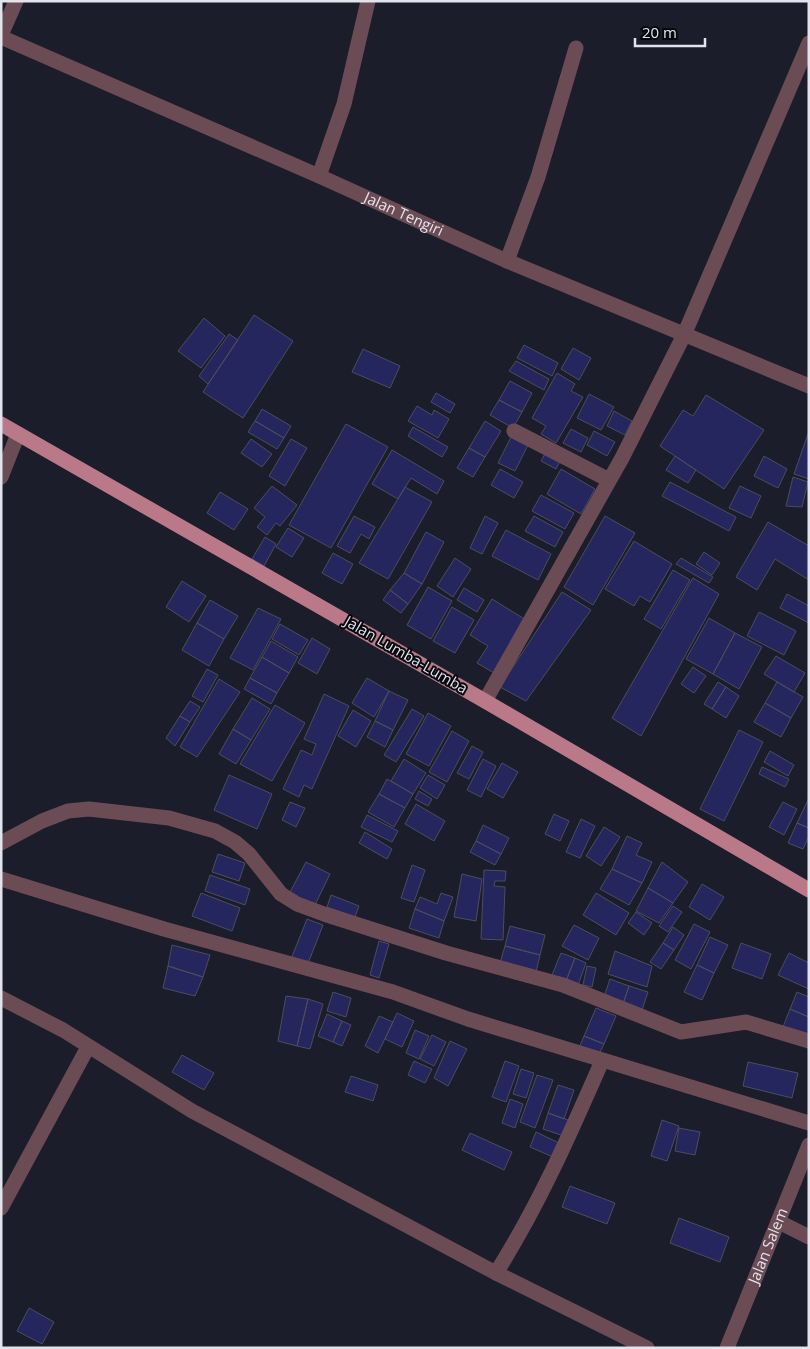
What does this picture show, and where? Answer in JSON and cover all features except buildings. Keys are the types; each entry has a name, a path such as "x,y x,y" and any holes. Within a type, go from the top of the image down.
{"main road":[{"name":"Jalan Lumba-Lumba","path":"1,424 485,701 809,890"}],"street":[{"path":"1,36 16,1"},
{"path":"319,176 344,104 368,1"},
{"name":"Jalan Tengiri","path":"1,36 507,261 809,386"},
{"path":"485,701 609,480 684,335 809,42"},
{"path":"507,261 538,177 576,48"},
{"path":"514,431 609,480"},
{"path":"1,477 18,434"},
{"path":"1,843 42,821 68,811 89,809 169,818 216,831 236,842 249,854 281,894 296,904 324,914 446,953 562,985 681,1032 746,1022 809,1041"},
{"path":"1,878 164,929 393,992 468,1019 572,1049 602,1061 809,1123"},
{"path":"1,998 63,1030 192,1111 496,1273 647,1348"},
{"path":"1,1208 88,1047"},
{"path":"496,1273 524,1229 554,1171 602,1061"},
{"name":"Jalan Salem","path":"727,1348 809,1145"},
{"path":"779,1222 809,1237"}]}
